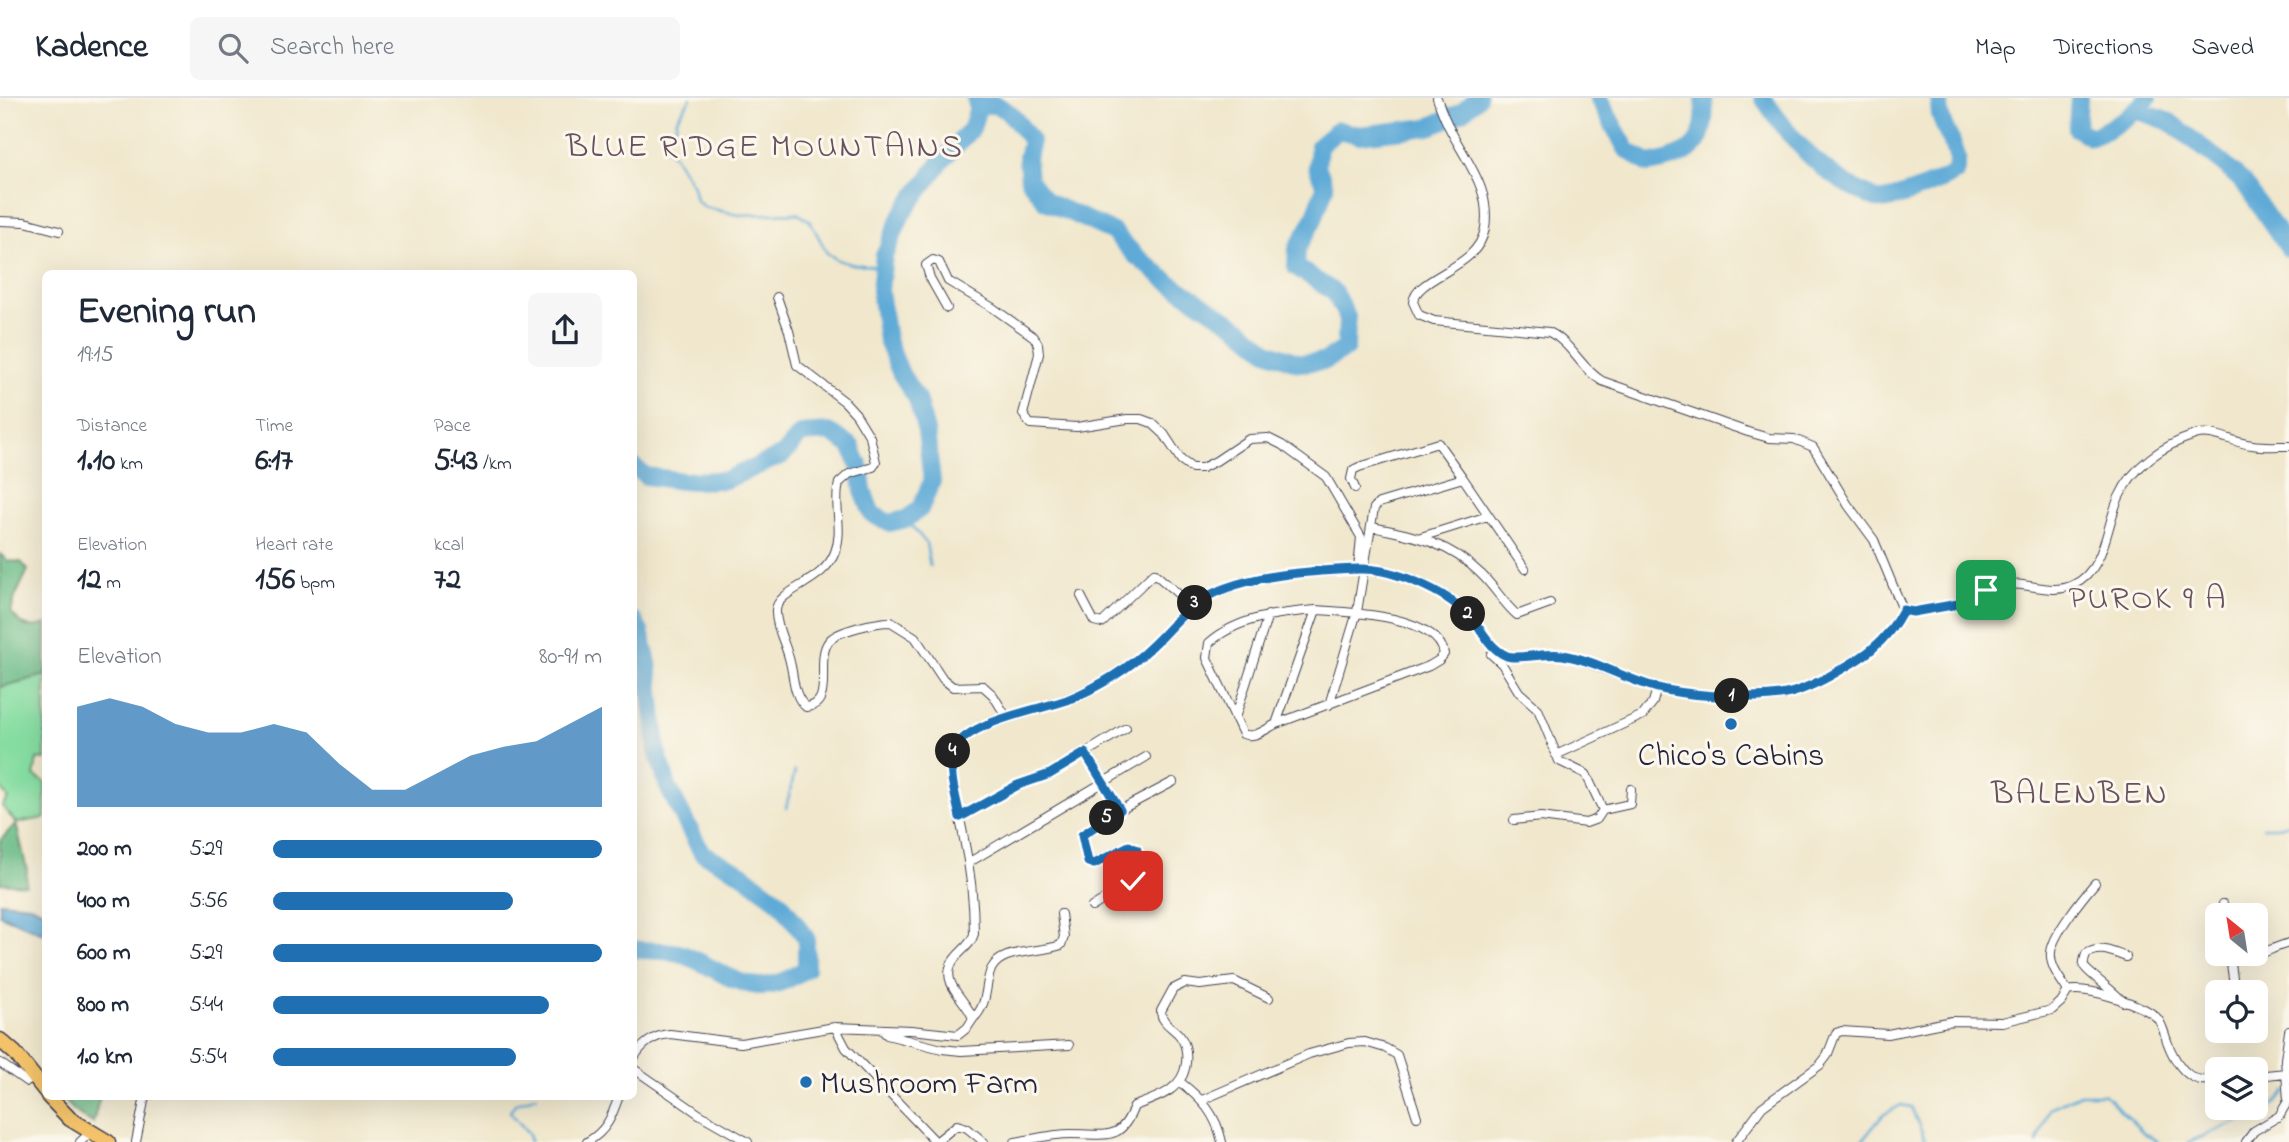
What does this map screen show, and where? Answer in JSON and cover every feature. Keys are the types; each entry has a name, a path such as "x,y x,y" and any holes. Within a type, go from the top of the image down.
{"highway":[{"path":"0,1040 15,1053 42,1088"},
{"path":"53,1100 85,1138 108,1142"}],"street":[{"path":"1438,101 1451,132 1472,165 1485,199 1486,227 1478,247 1468,258 1417,291 1413,302 1419,315 1434,321 1549,332 1564,342 1585,369 1602,381 1748,432 1769,438 1794,439 1812,447 1848,505 1874,540 1903,610"},
{"path":"0,221 25,222 59,231"},
{"path":"947,308 927,272 926,265 933,260 939,262 948,281 1034,337 1039,354 1023,414 1030,424 1077,427 1140,419 1152,423 1181,460 1192,468 1202,468 1216,461 1249,439 1268,438 1326,477 1358,528 1361,544 1357,612 1329,705"},
{"path":"777,297 797,365 845,402 856,414 870,437 876,461 873,467 849,474 839,483 839,537 831,561 818,576 784,595 776,610 798,697 806,706 819,702 823,691 822,663 829,641 838,635 891,622 915,637 943,679 953,687 983,686 993,695 1007,718"},
{"path":"1903,610 1913,612 1958,604 1999,585 2021,583 2050,589 2075,584 2085,577 2102,550 2123,488 2148,459 2174,444 2208,432 2252,445 2289,446"},
{"path":"1355,488 1350,479 1353,470 1438,443 1525,569"},
{"path":"1361,569 1373,527 1374,508 1379,503 1463,478"},
{"path":"1421,537 1488,516"},
{"path":"1373,527 1421,537 1442,547 1472,566 1517,615 1550,603"},
{"path":"972,1019 970,1010 953,987 949,972 954,959 972,942 974,934 968,863 952,771 952,754 956,745 972,731 1082,694 1146,652 1192,606 1222,590 1265,578 1361,569 1389,573 1453,600 1471,617 1498,652 1510,657 1533,654 1564,655 1657,688 1761,697 1801,691 1871,652 1886,637 1903,610"},
{"path":"1081,596 1094,621 1102,623 1154,573 1160,575 1192,606"},
{"path":"1276,724 1316,610"},
{"path":"1316,610 1357,612 1395,618 1413,625 1438,642 1444,654 1429,666 1249,736 1240,730 1212,671 1207,658 1209,643 1236,625 1268,615 1316,610"},
{"path":"1235,718 1268,615"},
{"path":"1491,654 1502,664 1519,692 1538,709 1556,755 1564,765 1586,774 1603,810"},
{"path":"1556,755 1643,715 1653,702 1657,688"},
{"path":"960,817 1018,785 1050,774 1126,728"},
{"path":"1085,753 1120,810"},
{"path":"968,863 1146,758"},
{"path":"1092,907 1133,881 1137,850 1129,846 1091,864 1088,862 1082,839 1086,832 1120,810 1173,782"},
{"path":"1514,820 1541,817 1586,823 1597,819 1603,810 1630,804 1631,789"},
{"path":"2068,991 2054,970 2051,952 2062,928 2095,883"},
{"path":"637,1055 660,1035 741,1043 835,1027 958,1035 980,1012 986,996 989,970 993,965 1006,956 1061,945 1064,937 1061,914"},
{"path":"2268,952 2289,943"},
{"path":"2123,1002 2111,988 2084,967 2084,961 2086,954 2095,949 2105,949 2126,957"},
{"path":"1015,1142 1068,1134 1113,1139 1121,1135 1129,1125 1134,1106 1163,1095 1180,1082 1185,1070 1185,1045 1161,1017 1161,1011 1173,989 1185,983 1200,985 1234,981 1269,998"},
{"path":"2068,991 2091,991 2156,1017 2162,1024 2171,1051 2186,1072 2205,1080"},
{"path":"1736,1142 1762,1107 1820,1065 1827,1056 1836,1033 1842,1031 1888,1034 1952,1021 2002,1022 2052,1010 2068,991"},
{"path":"835,1027 846,1048 936,1142 957,1125 967,1128 984,1142"},
{"path":"881,1028 887,1035 961,1051 1069,1045"},
{"path":"2246,1142 2254,1131 2279,1116 2288,1101 2286,1073 2289,1031"},
{"path":"1202,1100 1309,1054 1359,1042 1385,1048 1397,1055 1417,1117"},
{"path":"0,1063 27,1082 33,1077"},
{"path":"637,1071 699,1114 748,1142"},
{"path":"2268,1075 2286,1073"},
{"path":"1180,1082 1202,1100 1214,1116 1222,1142"},
{"path":"136,1142 144,1100"},
{"path":"587,1142 606,1127 618,1100"}],"green space":[{"path":"0,554 8,561 21,562 28,570 11,612 26,626 42,625 42,676 0,687"},
{"path":"42,676 42,760 37,759 34,776 42,780 42,819 16,823 2,806 8,798 0,788 0,687"},
{"path":"16,823 27,870 26,885 0,883 0,841"},
{"path":"64,1100 99,1100 93,1123 83,1118"}],"water":[{"path":"0,902 30,905 42,911 42,933 0,915"}],"waterway":[{"path":"691,98 677,119 675,130 665,135 665,146 693,186 696,200 704,207 739,215 797,213 810,221 827,253 838,260 883,267"},
{"path":"637,469 646,476 682,481 725,480 783,455 801,434 829,432 851,446 860,468 863,491 872,514 889,523 906,519 920,509 932,481 926,431 917,399 901,374 887,340 880,290 884,256 902,214 940,163 972,128 978,107 975,98"},
{"path":"978,107 987,105 1003,109 1021,126 1031,141 1027,158 1029,180 1045,201 1113,232 1136,256 1170,283 1241,329 1267,351 1299,363 1325,361 1346,348 1347,317 1334,292 1296,267 1297,249 1314,219 1325,187 1317,166 1319,146 1338,130 1359,135 1429,127 1462,112 1478,98"},
{"path":"1598,98 1627,150 1649,164 1676,157 1694,146 1703,127 1704,98"},
{"path":"1763,98 1795,140 1820,165 1848,185 1879,200 1906,194 1955,173 1957,157 1940,113 1941,98"},
{"path":"2079,98 2077,129 2091,137 2121,121 2148,98"},
{"path":"2136,110 2170,122 2221,162 2244,183 2289,249"},
{"path":"906,519 926,543 930,566"},
{"path":"637,626 648,663 657,751 668,787 702,853 741,873 781,903 806,938 806,968 772,985 757,986 743,983 682,954 637,949"},
{"path":"786,808 795,771"},
{"path":"2263,827 2289,824"},
{"path":"2189,1142 2269,1109 2286,1092"},
{"path":"2037,1142 2050,1108 2080,1094 2104,1094 2143,1132 2158,1142"},
{"path":"526,1100 515,1104 510,1112 529,1134 530,1142"},
{"path":"1861,1142 1883,1115 1901,1105 1911,1107 1926,1142"}],"place":[{"name":"Chico's Cabins","path":"1731,724"},
{"name":"Mushroom Farm","path":"806,1082"}],"district":[{"name":"BLUE RIDGE MOUNTAINS","path":"765,144"},
{"name":"PUROK 9 A","path":"2148,596"},
{"name":"BALENBEN","path":"2080,791"}],"route":[{"path":"1133,881 1137,850 1134,847 1129,846 1094,864 1088,862 1082,835 1120,810 1085,753 1050,774 1018,785 960,817 952,771 952,754 956,745 972,731 1082,694 1146,652 1192,606 1222,590 1265,578 1322,572 1363,569 1389,573 1453,600 1471,617 1498,652 1510,657 1545,653 1564,655 1626,679 1666,690 1761,697 1801,691 1857,661 1886,637 1903,610 1913,612 1958,604 1986,590"}]}
